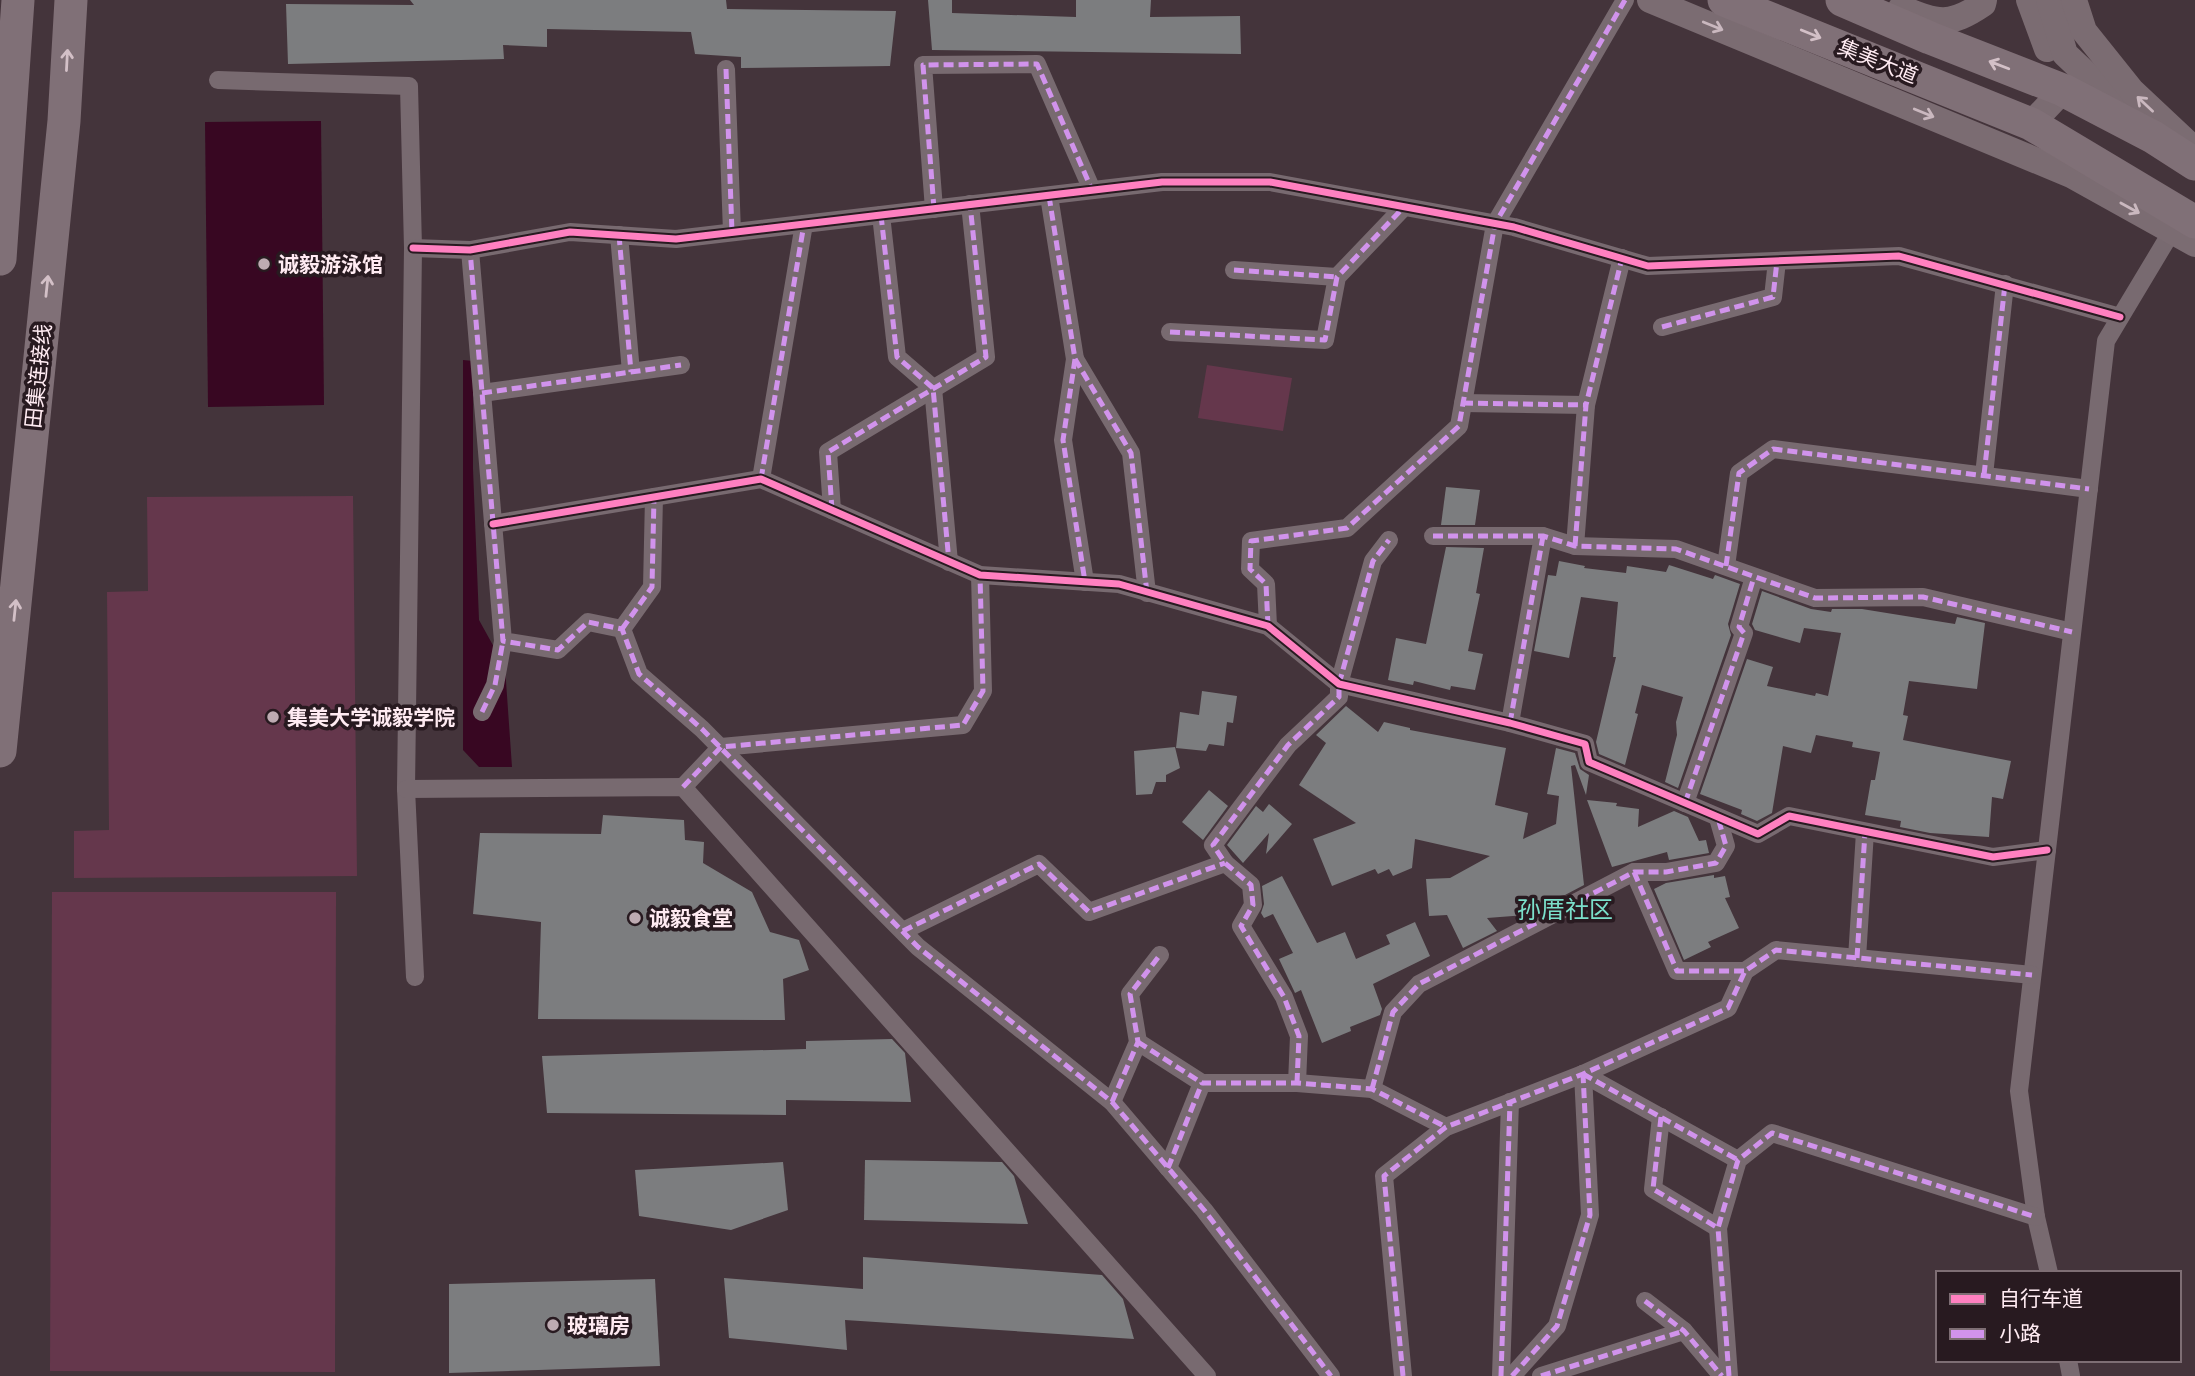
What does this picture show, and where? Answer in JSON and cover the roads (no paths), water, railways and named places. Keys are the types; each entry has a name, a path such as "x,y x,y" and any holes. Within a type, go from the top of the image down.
{"highway":[{"path":"0,259 18,0"},
{"name":"田集连接线","path":"0,751 64,121 71,0"},
{"name":"集美大道","path":"1724,0 2031,124 2183,226"},
{"name":"集美大道","path":"1857,1 1930,38 2063,90 2153,137 2195,164"}],"main road":[{"path":"1650,0 2071,175 2183,226 2195,244"},
{"path":"1857,1 1932,21 1961,19 1983,4 1984,0"},
{"path":"1930,38 1976,27 1992,14 1996,0"},
{"path":"2029,0 2063,90"},
{"path":"2048,0 2063,90"},
{"path":"2048,0 2065,54 2153,137"},
{"path":"2074,0 2084,31 2124,81 2195,150"},
{"path":"2031,124 2063,90"}],"street":[{"path":"1268,626 1266,584 1250,569 1251,541 1347,528 1459,426 1495,224 1625,0"},
{"path":"934,209 923,65 1037,64 1092,190"},
{"path":"726,69 732,232"},
{"path":"218,80 409,86 413,248 406,789 415,977"},
{"path":"413,248 470,250 569,232 676,239 1162,183 1270,181 1514,227 1648,266 1899,256 2120,317"},
{"path":"1049,196 1075,359 1063,440 1085,582"},
{"path":"832,510 828,452 986,357 970,204"},
{"path":"1170,332 1325,340 1337,277 1404,207"},
{"path":"881,215 897,357 933,388 949,562"},
{"path":"761,479 804,224"},
{"path":"2049,1271 2036,1217 2019,1091 2106,341 2183,226"},
{"path":"619,235 631,372"},
{"path":"470,250 503,641 495,685 482,712"},
{"path":"1574,546 1586,405 1622,258"},
{"path":"1662,327 1773,297 1777,261"},
{"path":"1234,270 1337,277"},
{"path":"1984,475 2005,284"},
{"path":"1075,359 1131,453 1146,593"},
{"path":"482,393 681,365"},
{"path":"1463,403 1586,405"},
{"path":"1726,566 1739,473 1773,449 2089,489"},
{"path":"493,524 761,479 980,575 1119,584 1268,626 1339,684 1510,723 1585,744 1589,762 1758,834 1789,816 1993,857 2047,850"},
{"path":"622,629 652,587 654,497"},
{"path":"1433,536 1543,536 1574,546 1676,549 1815,598 1923,597 2072,632"},
{"path":"1510,723 1543,536"},
{"path":"1297,1083 1298,1036 1284,997 1241,926 1254,905 1251,885 1225,863 1213,845 1288,746 1339,697 1339,684 1373,561 1389,540"},
{"path":"406,789 683,787 721,747 963,725 983,691 980,575"},
{"path":"1685,803 1744,632 1739,627 1754,577"},
{"path":"503,641 558,650 588,622 622,629"},
{"path":"622,629 639,674 721,747 918,947 1112,1102 1204,1210 1331,1376"},
{"path":"683,787 1207,1376"},
{"path":"1372,1089 1393,1012 1419,984 1634,872 1665,872 1716,863 1726,846 1718,818"},
{"path":"1857,958 1865,832"},
{"path":"903,931 1039,864 1089,912 1225,863"},
{"path":"1634,872 1677,971 1745,971"},
{"path":"1403,1376 1384,1176 1446,1127 1583,1074 1728,1008 1745,971 1776,950 2032,975"},
{"path":"1112,1102 1138,1042 1130,994 1160,955"},
{"path":"1138,1042 1202,1083 1297,1083 1372,1089 1446,1127"},
{"path":"1583,1074 1738,1160"},
{"path":"1512,1376 1557,1326 1590,1215 1583,1074"},
{"path":"1168,1168 1202,1083"},
{"path":"1501,1376 1510,1102"},
{"path":"1661,1117 1653,1189 1718,1228"},
{"path":"1729,1376 1718,1228 1738,1160 1772,1133 2036,1217"},
{"path":"1645,1301 1684,1331 1723,1376"},
{"path":"1541,1376 1684,1331"}],"place":[{"name":"诚毅游泳馆","path":"264,264"},
{"name":"集美大学诚毅学院","path":"273,717"},
{"name":"诚毅食堂","path":"635,918"},
{"name":"玻璃房","path":"553,1325"}],"district":[{"name":"孙厝社区","path":"1565,909"}]}
